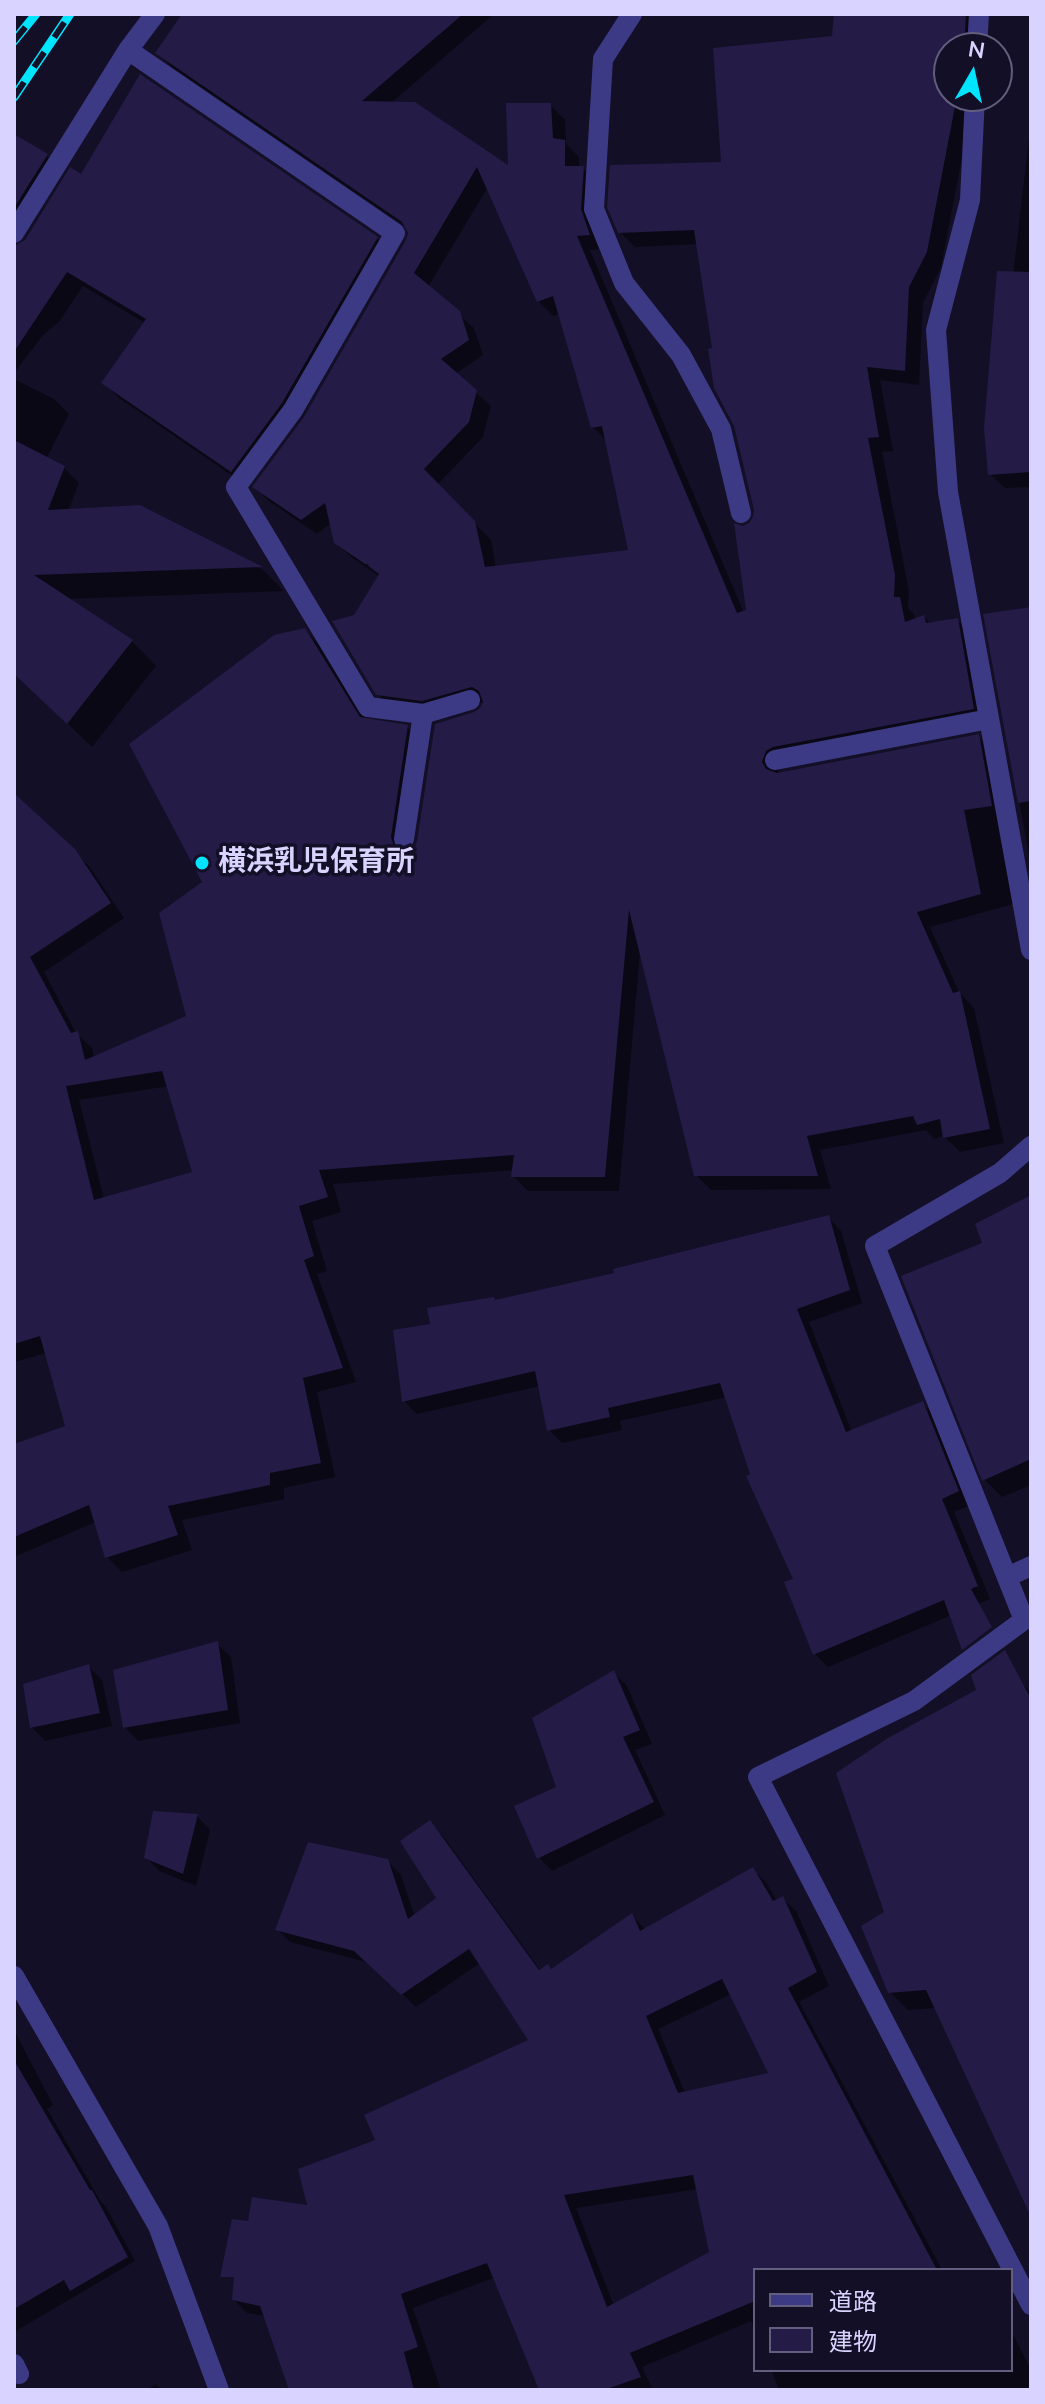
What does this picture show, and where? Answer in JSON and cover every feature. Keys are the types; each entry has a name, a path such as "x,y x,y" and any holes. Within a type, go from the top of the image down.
{"street":[{"path":"14,233 128,50 155,14"},
{"path":"632,14 603,59 594,209 624,283 681,355 721,429 741,513"},
{"path":"128,50 395,233 293,410 236,487 368,707 423,714 470,700"},
{"path":"974,112 970,200 936,330 948,492 1031,950"},
{"path":"404,839 423,714"},
{"path":"775,760 989,719"},
{"path":"1012,2268 758,1777 914,1701 1024,1620 875,1246 1000,1173 1031,1146"},
{"path":"1007,1577 1031,1566"},
{"path":"14,1976 158,2226 219,2390"},
{"path":"1013,2270 1031,2305"}],"building":[{"path":"182,14 463,14 362,101 415,102 508,165 506,103 551,103 553,138 565,140 565,166 584,166 581,209 590,235 577,236 737,613 746,610 734,523 743,526 749,523 754,510 734,426 714,388 708,349 712,348 694,230 618,233 607,207 610,165 721,162 713,48 832,36 834,14 966,14 965,32 933,32 933,112 954,112 927,252 909,287 905,371 867,367 879,437 868,438 895,575 894,597 900,597 905,622 924,615 926,623 958,618 974,709 773,747 766,751 762,762 766,769 777,773 979,734 992,806 964,810 981,894 917,912 953,993 960,991 990,1129 943,1138 940,1119 917,1125 913,1116 807,1136 818,1176 694,1176 629,910 605,1177 511,1177 514,1155 319,1170 328,1197 299,1206 314,1256 304,1260 343,1368 303,1378 321,1463 270,1473 270,1485 168,1506 178,1535 105,1558 89,1505 14,1537 14,1444 65,1426 40,1336 14,1344 14,793 75,849 111,903 30,957 71,1033 78,1031 85,1060 186,1016 159,913 202,882 129,744 274,635 305,628 360,717 408,725 391,837 395,849 401,852 414,848 417,841 435,724 474,712 483,702 479,691 472,687 422,701 376,695 332,621 354,615 379,574 369,564 334,543 325,503 301,520 252,487 304,417 406,240 408,233 402,222 155,53","holes":["477,167 537,302 553,296 591,428 602,426 628,550 485,567 475,521 424,469 469,422 477,390 441,359 469,340 460,311 414,273","162,1071 192,1172 94,1200 66,1086"]},
{"path":"140,74 378,237 282,403 231,472 101,383 146,319 67,272 14,352 14,246 25,240 70,167 81,174"},
{"path":"14,134 48,154 14,208"},
{"path":"997,271 1031,272 1031,472 988,475 984,428"},
{"path":"14,440 65,466 48,510 140,505 263,567 34,575 133,640 67,724 14,674"},
{"path":"1031,607 1031,801 1018,803 983,614"},
{"path":"1031,1195 1031,1459 982,1481 901,1276 982,1243 975,1224"},
{"path":"829,1215 850,1290 797,1309 846,1432 923,1401 959,1491 942,1499 978,1586 971,1589 992,1627 962,1650 944,1600 813,1655 784,1582 793,1579 746,1476 750,1474 720,1383 608,1408 610,1417 547,1431 535,1371 402,1402 393,1330 430,1324 427,1308 494,1297 495,1300 614,1273 613,1269"},
{"path":"218,1641 228,1710 123,1728 113,1670"},
{"path":"1005,1650 1031,1699 1031,2217 926,1990 888,1993 861,1926 884,1912 836,1773 888,1738 976,1690 971,1675"},
{"path":"89,1664 100,1713 30,1728 23,1684"},
{"path":"614,1670 640,1730 623,1737 654,1802 537,1859 514,1806 556,1787 532,1718"},
{"path":"153,1811 198,1814 183,1874 144,1858"},
{"path":"430,1820 539,1970 548,1964 551,1969 632,1913 640,1931 753,1867 773,1901 783,1896 817,1972 788,1988 936,2268 753,2268 753,2302 630,2353 641,2377 604,2390 539,2390 487,2263 401,2294 418,2347 404,2352 414,2390 289,2390 260,2306 232,2300 234,2277 220,2277 232,2219 248,2221 252,2197 307,2205 298,2169 375,2140 364,2115 528,2040 469,1949 401,1995 354,1951 275,1930 308,1842 388,1859 408,1919 436,1898 400,1841","holes":["722,1979 768,2073 678,2093 646,2016","693,2175 709,2252 607,2307 564,2195"]},
{"path":"14,2060 128,2257 70,2291 64,2280 14,2309"}],"railway":[{"path":"14,41 36,14"},
{"path":"14,97 70,14"}],"place":[{"name":"横浜乳児保育所","path":"202,863"}]}
